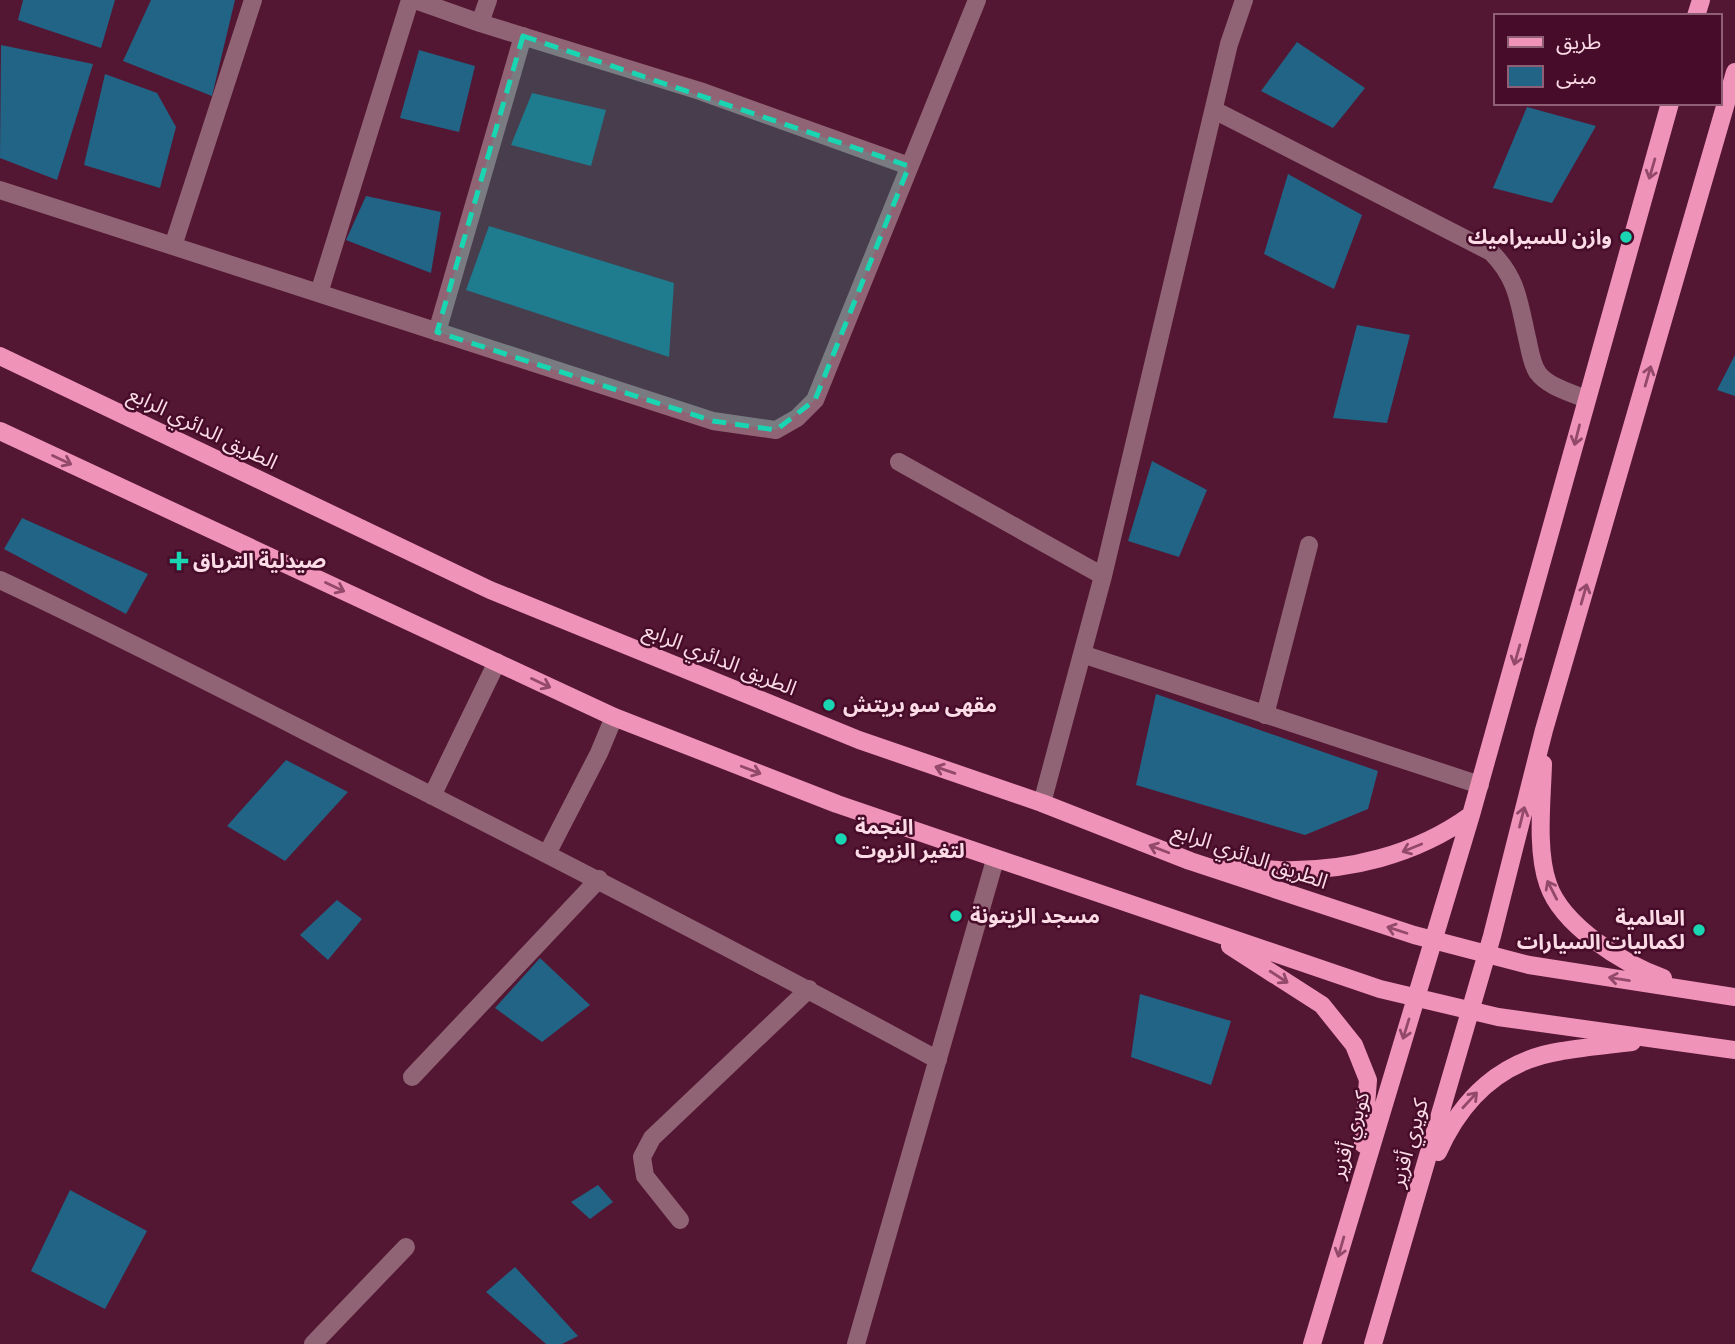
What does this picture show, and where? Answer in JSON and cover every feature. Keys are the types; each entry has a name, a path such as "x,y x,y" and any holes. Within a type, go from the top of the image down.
{"main road":[{"path":"1706,993 1640,970 1590,939 1559,904 1548,885 1543,860 1541,817 1544,730 1735,72"},
{"name":"كوبري أقزير","path":"1312,1344 1480,785 1669,105"},
{"name":"الطريق الدائري الرابع","path":"0,356 490,590 859,740 1042,803 1190,861 1433,940 1529,965 1735,997"},
{"path":"0,431 614,717 837,804 1380,989 1471,1011 1653,1040 1735,1049"},
{"name":"كويري أقزير","path":"1373,1344 1487,954 1544,730"},
{"path":"1190,861 1280,870 1364,862 1396,854 1426,842 1448,832 1471,815"},
{"path":"1200,928 1322,1005 1354,1045 1368,1080 1358,1189"},
{"path":"1415,1203 1444,1138 1465,1104 1491,1080 1528,1061 1559,1051 1653,1040"}],"street":[{"path":"173,246 253,0"},
{"path":"319,293 413,0 700,91 909,166"},
{"path":"480,23 488,0"},
{"path":"1042,803 1103,576 1228,44 1244,0"},
{"path":"0,190 713,421 776,430 797,418 815,400 909,166 971,2"},
{"path":"437,332 523,36"},
{"path":"1214,110 1491,252 1504,265 1514,281 1538,374 1586,399"},
{"path":"900,462 1103,576"},
{"path":"1265,715 1309,545"},
{"path":"0,580 99,626 599,879 938,1060"},
{"path":"1082,654 1480,785"},
{"path":"432,796 497,662"},
{"path":"547,854 599,753 614,717"},
{"path":"856,1344 995,860"},
{"path":"412,1077 599,879"},
{"path":"680,1220 645,1176 642,1157 652,1138 809,989"},
{"path":"313,1344 407,1247"}],"highlighted area":[{"path":"523,36 909,166 815,400 776,430 713,421 437,332"}],"building":[{"path":"23,0 115,0 101,48 18,20"},
{"path":"151,0 235,0 212,96 123,61"},
{"path":"1297,42 1365,88 1333,128 1261,91"},
{"path":"1,45 93,64 57,180 0,158"},
{"path":"419,50 475,66 459,132 400,118"},
{"path":"105,74 157,93 176,127 160,188 84,165"},
{"path":"532,93 606,110 591,166 511,145"},
{"path":"1527,107 1596,126 1552,203 1493,188"},
{"path":"1288,174 1362,215 1334,289 1264,254"},
{"path":"366,196 441,212 431,273 346,240"},
{"path":"489,226 674,283 669,357 466,290"},
{"path":"1357,325 1410,335 1387,423 1333,418"},
{"path":"1735,355 1735,396 1717,390"},
{"path":"1152,461 1207,490 1179,557 1128,541"},
{"path":"22,518 148,574 126,614 4,549"},
{"path":"1156,694 1378,771 1368,809 1305,835 1136,785"},
{"path":"286,760 348,792 285,861 227,826"},
{"path":"337,900 362,919 328,960 300,935"},
{"path":"540,958 590,1005 542,1042 495,1008"},
{"path":"1140,994 1231,1021 1211,1085 1131,1057"},
{"path":"598,1185 613,1202 590,1219 571,1202"},
{"path":"70,1190 147,1231 105,1309 31,1271"},
{"path":"515,1267 578,1336 562,1344 546,1344 486,1292"}],"place":[{"name":"وازن للسيراميك","path":"1626,237"},
{"name":"صيدلية الترياق","path":"179,561"},
{"name":"مقهى سو بريتش","path":"829,705"},
{"name":"النجمة لتغير الزيوت","path":"841,839"},
{"name":"مسجد الزيتونة","path":"956,916"},
{"name":"العالمية لكماليات السيارات","path":"1699,930"}]}
